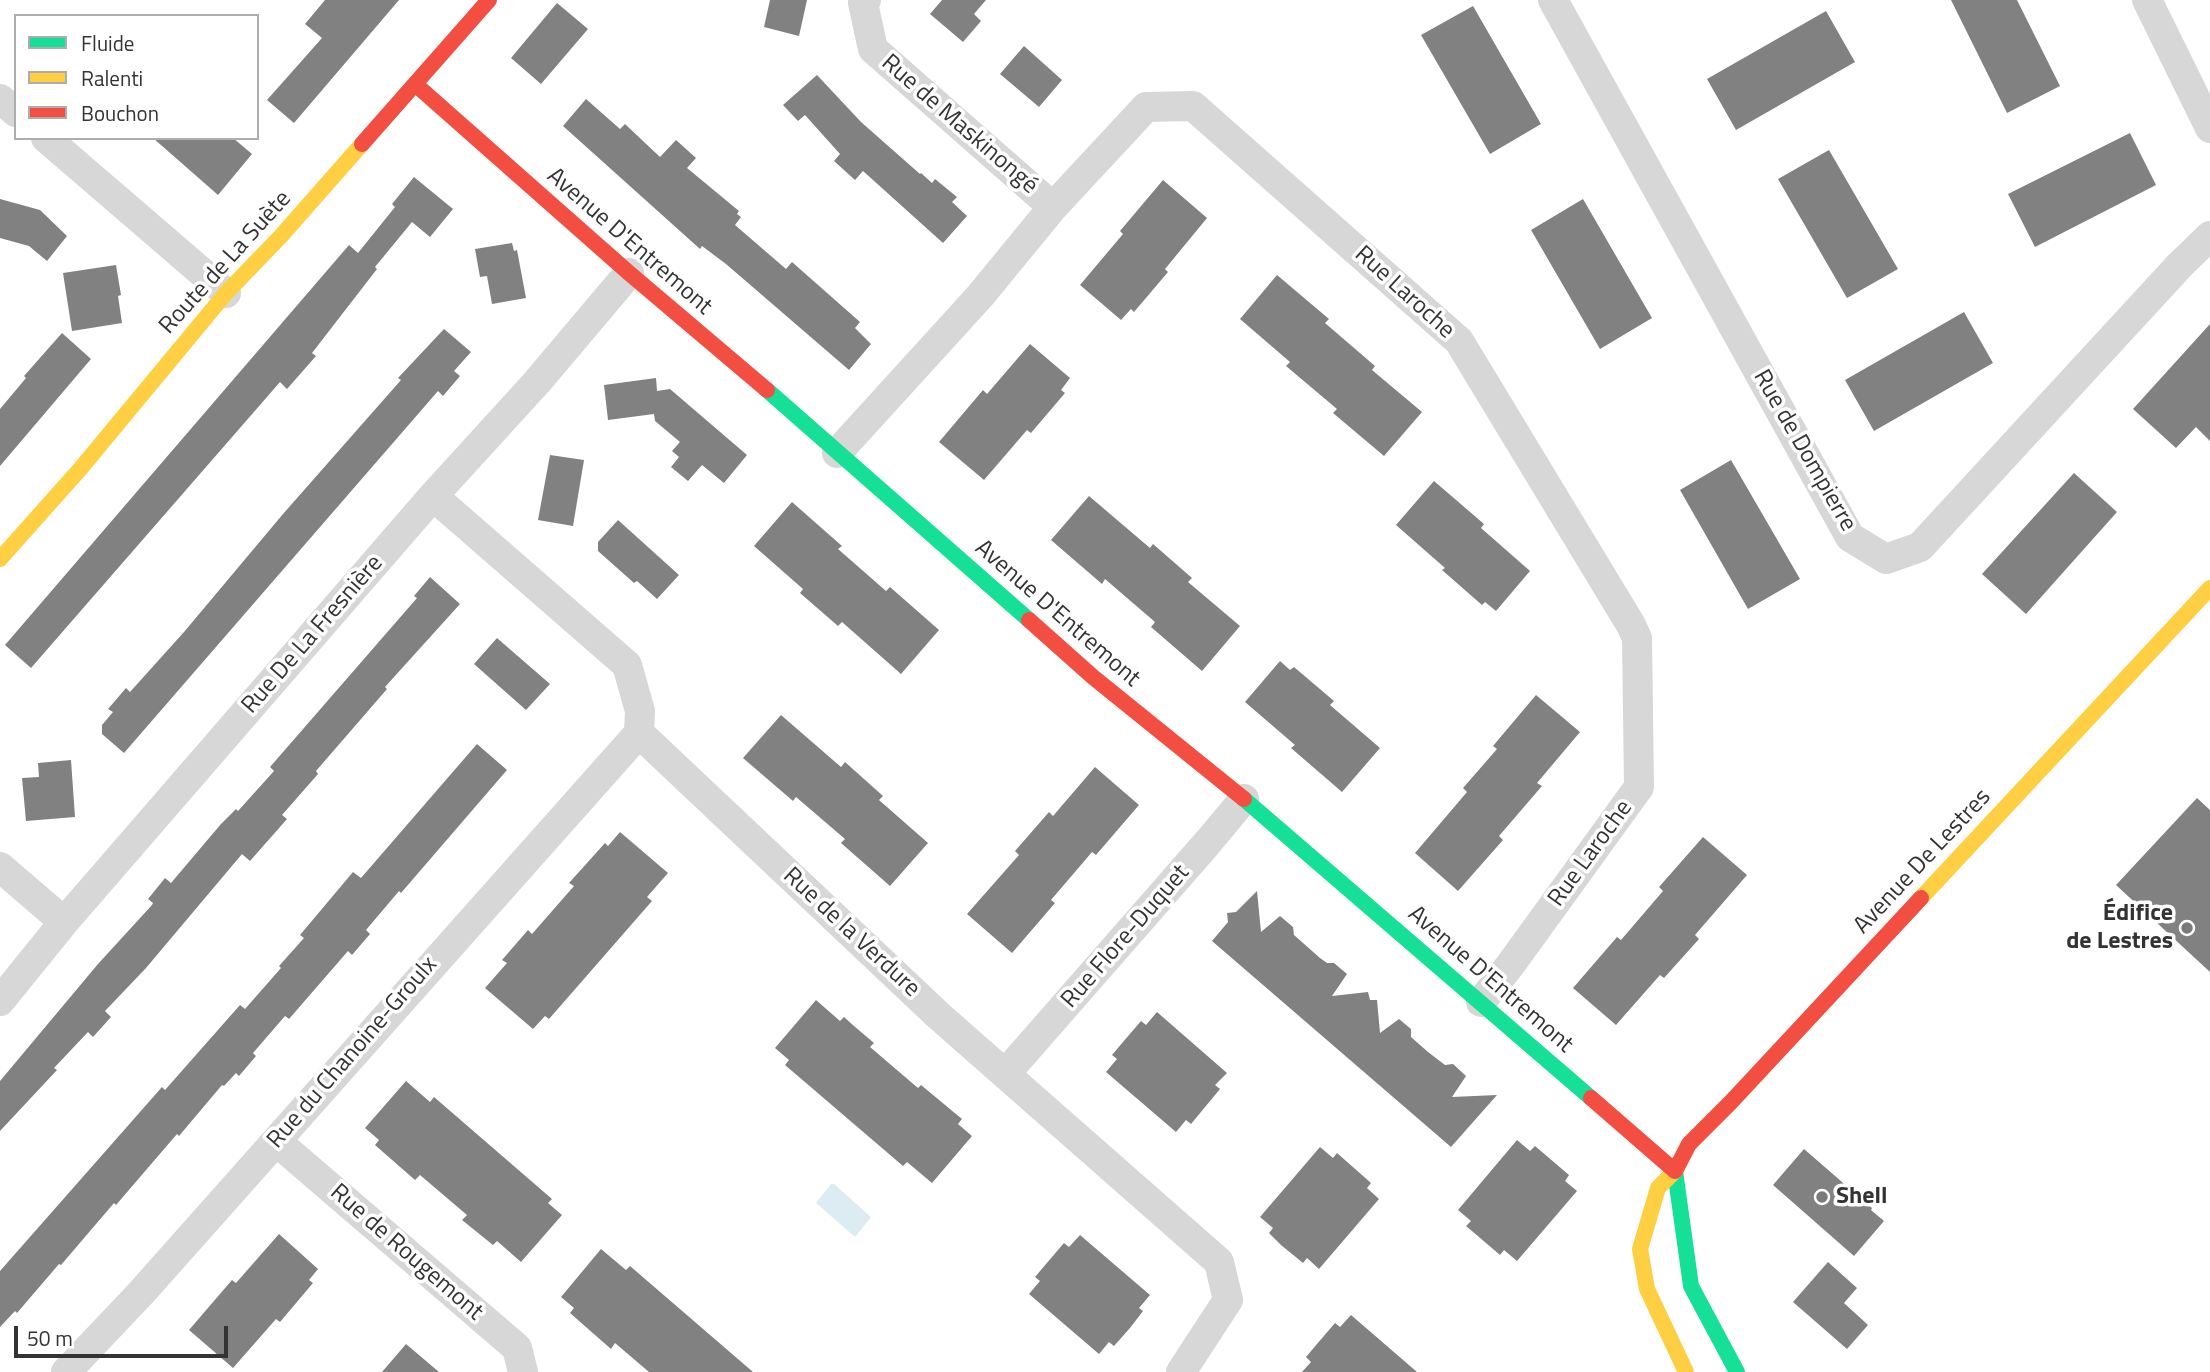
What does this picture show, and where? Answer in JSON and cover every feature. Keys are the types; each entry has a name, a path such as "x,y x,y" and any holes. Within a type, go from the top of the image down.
{"main road":[{"name":"Route de La Suète","path":"0,559 81,468 226,293 281,236 489,0"},
{"name":"Avenue D'Entremont","path":"415,84 1093,677 1244,799 1675,1171"},
{"name":"Avenue De Lestres","path":"1686,1372 1647,1289 1640,1249 1658,1188 1675,1171 1689,1144 2210,588"},
{"path":"1675,1171 1691,1286 1737,1372"}],"street":[{"name":"Rue de Maskinongé","path":"866,0 863,3 873,49 1053,207"},
{"name":"Rue de Dompierre","path":"1553,0 1850,537 1886,559 1920,547 2179,266 2210,236"},
{"path":"2147,0 2210,128"},
{"path":"0,99 14,110"},
{"name":"Rue Laroche","path":"837,453 980,296 1053,207 1146,107 1193,106 1459,341 1637,638 1639,787 1511,964 1480,1002"},
{"path":"48,140 226,293"},
{"name":"Rue De La Fresnière","path":"0,1001 64,922 433,496 537,382 629,273"},
{"path":"433,496 627,665 640,711 639,733"},
{"name":"Rue de la Verdure","path":"639,733 939,1016 1219,1262 1228,1300 1181,1372"},
{"name":"Rue du Chanoine-Groulx","path":"66,1372 141,1293 639,733"},
{"name":"Rue Flore-Duquet","path":"1006,1073 1244,799"},
{"path":"0,867 64,922"},
{"name":"Rue de Rougemont","path":"276,1141 517,1348 523,1372"}],"shaded area":[{"path":"831,1184 871,1217 855,1237 816,1203"}],"building":[{"path":"325,0 399,0 294,123 267,100 322,38 305,24"},
{"path":"770,0 807,0 799,36 764,27"},
{"path":"942,0 986,0 974,14 981,21 963,42 930,14"},
{"path":"1951,0 2017,0 2060,86 2007,113"},
{"path":"557,3 588,29 541,84 511,58"},
{"path":"1473,6 1541,124 1490,154 1421,35"},
{"path":"1826,11 1855,62 1736,130 1707,79"},
{"path":"1024,46 1062,80 1039,107 1000,74"},
{"path":"817,75 861,122 920,174 932,183 935,179 957,197 952,202 967,216 943,243 863,171 855,180 834,161 840,154 805,115 798,121 783,105"},
{"path":"586,99 620,129 625,124 660,157 676,140 696,158 687,168 739,211 737,214 741,217 735,225 786,269 792,262 860,322 855,328 871,344 849,370 726,264 702,246 700,249 563,126"},
{"path":"2130,133 2156,185 2035,247 2008,194"},
{"path":"155,140 235,140 252,154 218,195"},
{"path":"1829,150 1898,269 1847,298 1778,179"},
{"path":"414,177 453,209 430,237 412,222 375,267 377,269 312,353 316,356 287,389 280,382 31,668 5,645 349,245 358,253 395,207 392,204"},
{"path":"1163,180 1207,218 1165,269 1168,272 1134,312 1131,309 1121,320 1080,285 1123,234 1120,231"},
{"path":"0,199 40,210 67,236 47,261 29,246 0,238"},
{"path":"1583,199 1652,318 1600,349 1531,230"},
{"path":"512,243 514,251 517,250 526,298 492,304 487,276 480,277 475,249"},
{"path":"116,265 122,323 72,331 63,273"},
{"path":"1277,275 1329,319 1325,323 1375,366 1372,370 1422,412 1384,456 1333,413 1337,409 1286,366 1290,362 1240,319"},
{"path":"1964,312 1993,363 1874,431 1845,380"},
{"path":"2210,324 2210,441 2196,427 2176,448 2133,409"},
{"path":"444,329 471,352 454,371 460,376 443,396 438,391 124,753 102,734 102,725 113,712 108,709 126,688 130,692 184,632 401,380 398,378"},
{"path":"62,333 91,359 0,466 0,409 26,378 24,376"},
{"path":"1030,344 1070,378 1061,390 1065,393 1031,433 1027,430 984,480 939,442 983,390 987,394"},
{"path":"656,378 657,391 670,389 747,455 724,483 702,465 688,481 671,467 679,457 672,451 680,442 655,421 654,414 608,420 604,385"},
{"path":"550,455 584,460 573,526 538,520"},
{"path":"1731,460 1800,579 1748,609 1680,490"},
{"path":"2074,473 2117,512 2026,614 1982,574"},
{"path":"1434,481 1484,524 1481,528 1530,571 1496,611 1485,602 1482,605 1396,525"},
{"path":"1089,496 1150,548 1153,544 1192,578 1188,582 1240,626 1202,671 1151,627 1155,622 1105,579 1102,584 1051,540"},
{"path":"792,502 842,546 838,549 886,591 890,587 939,630 901,674 842,622 838,626 800,593 803,589 754,546"},
{"path":"618,520 679,575 657,599 637,581 634,583 598,551 598,542"},
{"path":"430,577 460,604 385,687 387,689 316,771 318,774 282,815 287,819 250,861 242,854 146,968 105,1011 111,1017 93,1037 88,1032 0,1131 0,1081 98,964 152,905 148,899 165,878 171,883 221,824 236,809 238,811 274,771 270,767 417,598 414,596"},
{"path":"497,638 550,684 526,710 474,664"},
{"path":"1280,661 1290,670 1294,667 1334,701 1330,705 1380,748 1342,792 1291,748 1295,745 1245,702"},
{"path":"1536,695 1580,732 1537,783 1542,786 1499,836 1503,840 1458,891 1415,853 1467,792 1463,788 1497,749 1493,746"},
{"path":"781,715 841,767 845,762 883,796 879,800 928,843 890,886 841,843 845,839 796,797 793,801 743,758"},
{"path":"477,744 507,770 366,930 370,934 352,955 348,951 289,1019 285,1016 253,1053 256,1056 239,1076 236,1073 222,1085 179,1136 177,1134 17,1313 15,1311 0,1327 0,1271 162,1087 165,1090 240,1005 245,1009 281,968 279,966 304,938 300,935 353,872 361,878"},
{"path":"71,760 75,817 26,821 22,778 39,777 38,763"},
{"path":"1095,767 1139,805 1096,855 1092,852 1051,900 1055,903 1012,953 967,914 1019,855 1015,851 1049,812 1053,816"},
{"name":"Édifice de Lestres","path":"2197,798 2210,810 2210,972 2116,885"},
{"path":"620,832 668,873 647,897 652,901 549,1019 545,1016 533,1029 485,988 507,963 502,960 528,930 532,934 574,886 569,883 605,843 608,846"},
{"path":"1703,837 1747,875 1695,935 1699,939 1664,978 1660,975 1616,1025 1573,988 1617,937 1621,940 1663,891 1659,887"},
{"path":"1257,891 1261,932 1280,916 1293,927 1294,935 1320,958 1327,963 1334,963 1347,974 1332,996 1368,992 1370,1000 1377,1000 1380,1033 1399,1019 1411,1029 1411,1037 1428,1052 1445,1065 1453,1064 1466,1076 1452,1097 1497,1095 1451,1147 1212,941 1228,922 1227,913 1236,912"},
{"path":"816,1000 840,1021 844,1017 874,1043 870,1047 918,1088 921,1085 962,1119 958,1124 972,1136 932,1183 907,1162 903,1166 785,1065 789,1060 775,1048"},
{"path":"1157,1012 1227,1073 1215,1085 1220,1089 1191,1124 1186,1120 1176,1132 1106,1072 1117,1059 1112,1055 1123,1042 1141,1021 1146,1025"},
{"path":"406,1081 430,1102 434,1097 552,1199 548,1203 562,1215 521,1262 497,1241 493,1245 462,1220 467,1215 420,1175 415,1180 375,1145 379,1140 365,1128"},
{"path":"1517,1140 1530,1151 1535,1146 1569,1175 1565,1181 1577,1191 1517,1261 1504,1250 1500,1255 1466,1226 1471,1221 1458,1210"},
{"path":"1320,1147 1333,1158 1337,1153 1371,1183 1367,1188 1379,1199 1319,1269 1307,1258 1303,1263 1281,1245 1269,1233 1273,1228 1260,1217"},
{"name":"Shell","path":"1804,1149 1884,1221 1854,1256 1773,1185"},
{"path":"279,1234 318,1269 309,1280 313,1283 280,1322 276,1319 233,1368 189,1330 232,1280 236,1283"},
{"path":"1080,1235 1150,1295 1139,1308 1143,1311 1130,1328 1114,1346 1109,1342 1099,1354 1029,1294 1040,1281 1035,1277 1064,1243 1069,1247"},
{"path":"601,1249 626,1270 630,1266 753,1372 649,1372 615,1343 611,1349 570,1313 574,1308 561,1297"},
{"path":"1828,1262 1857,1288 1844,1303 1868,1325 1847,1349 1793,1302"},
{"path":"1351,1315 1417,1372 1302,1372 1311,1362 1306,1357 1335,1323 1340,1327"},
{"path":"406,1344 439,1372 382,1372"}],"traffic: fast":[{"path":"767,390 1029,620"},
{"path":"1244,799 1591,1098"},
{"path":"1675,1171 1691,1286 1737,1372"}],"traffic: slow":[{"path":"0,559 81,468 226,293 281,236 362,144"},
{"path":"1921,898 2210,588"},
{"path":"1675,1171 1658,1188 1640,1249 1647,1289 1686,1372"}],"traffic: jam":[{"path":"362,144 489,0"},
{"path":"415,84 629,273 767,390"},
{"path":"1029,620 1093,677 1244,799"},
{"path":"1591,1098 1675,1171 1689,1144 1921,898"}],"place":[{"name":"Édifice de Lestres","path":"2187,928"},
{"name":"Shell","path":"1822,1197"}]}
